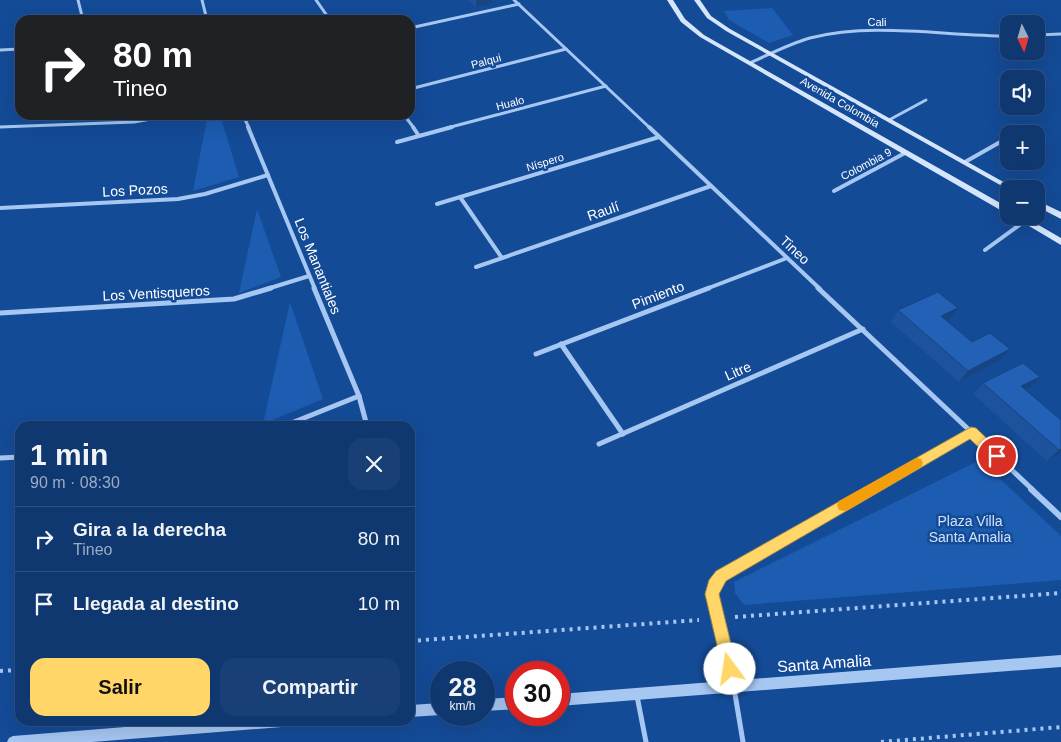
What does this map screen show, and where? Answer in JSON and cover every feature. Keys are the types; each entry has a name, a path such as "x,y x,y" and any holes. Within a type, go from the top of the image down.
{"main road":[{"name":"Avenida Colombia","path":"670,0 677,13 692,29 1000,207"},
{"name":"Avenida Colombia","path":"697,0 704,12 718,24 1000,182"},
{"path":"1045,207 1061,216"},
{"path":"1030,225 1061,242"}],"street":[{"path":"78,0 82,15"},
{"path":"202,0 206,15"},
{"path":"316,0 326,15"},
{"name":"Tineo","path":"514,0 1061,517"},
{"path":"415,27 519,4"},
{"name":"Cali","path":"750,63 813,37 859,31 1000,36"},
{"path":"1045,35 1061,34"},
{"path":"0,50 15,49"},
{"name":"Palqui","path":"415,88 566,49"},
{"name":"Hualo","path":"397,142 606,86"},
{"path":"888,120 926,100"},
{"path":"0,126 134,122 145,120"},
{"name":"Los Manantiales","path":"245,120 360,396 366,421"},
{"path":"408,120 419,136"},
{"name":"Níspero","path":"437,204 659,137"},
{"path":"965,162 1000,141"},
{"name":"Colombia 9","path":"834,191 906,153"},
{"name":"Los Pozos","path":"0,208 178,199 205,194 268,174"},
{"name":"Raulí","path":"476,267 711,186"},
{"path":"460,197 502,258"},
{"path":"985,250 1021,225"},
{"name":"Pimiento","path":"536,354 787,258"},
{"name":"Los Ventisqueros","path":"0,314 234,299 310,276"},
{"name":"Litre","path":"599,444 863,330"},
{"path":"561,344 623,434"},
{"path":"297,421 360,396"},
{"path":"734,686 713,602 712,594 717,580 971,432"},
{"path":"0,458 15,457"},
{"name":"Santa Amalia","path":"570,699 1061,661"},
{"path":"415,711 430,710"},
{"path":"14,742 218,726"}],"lane":[{"path":"734,686 743,742"},
{"path":"637,693 646,742"}],"path":[{"path":"0,671 15,670"},
{"path":"882,742 1061,727"}],"green space":[{"path":"772,8 793,35 769,43 729,20 724,11"},
{"path":"207,120 222,120 239,177 193,191"},
{"path":"257,209 281,277 239,293"},
{"path":"290,302 323,399 270,421 264,421"},
{"name":"Plaza Villa Santa Amalia","path":"980,460 1061,536 1061,580 744,605 735,593 734,582"}],"building":[{"path":"938,292 958,308 941,316 972,342 990,333 1010,349 968,371 898,310"},
{"path":"1023,363 1040,377 1021,386 1061,420 1061,449 1059,450 983,383"}],"slow traffic":[{"path":"844,505 917,463"}],"route":[{"path":"730,669 712,594 714,585 721,576 971,432 997,456"}]}
